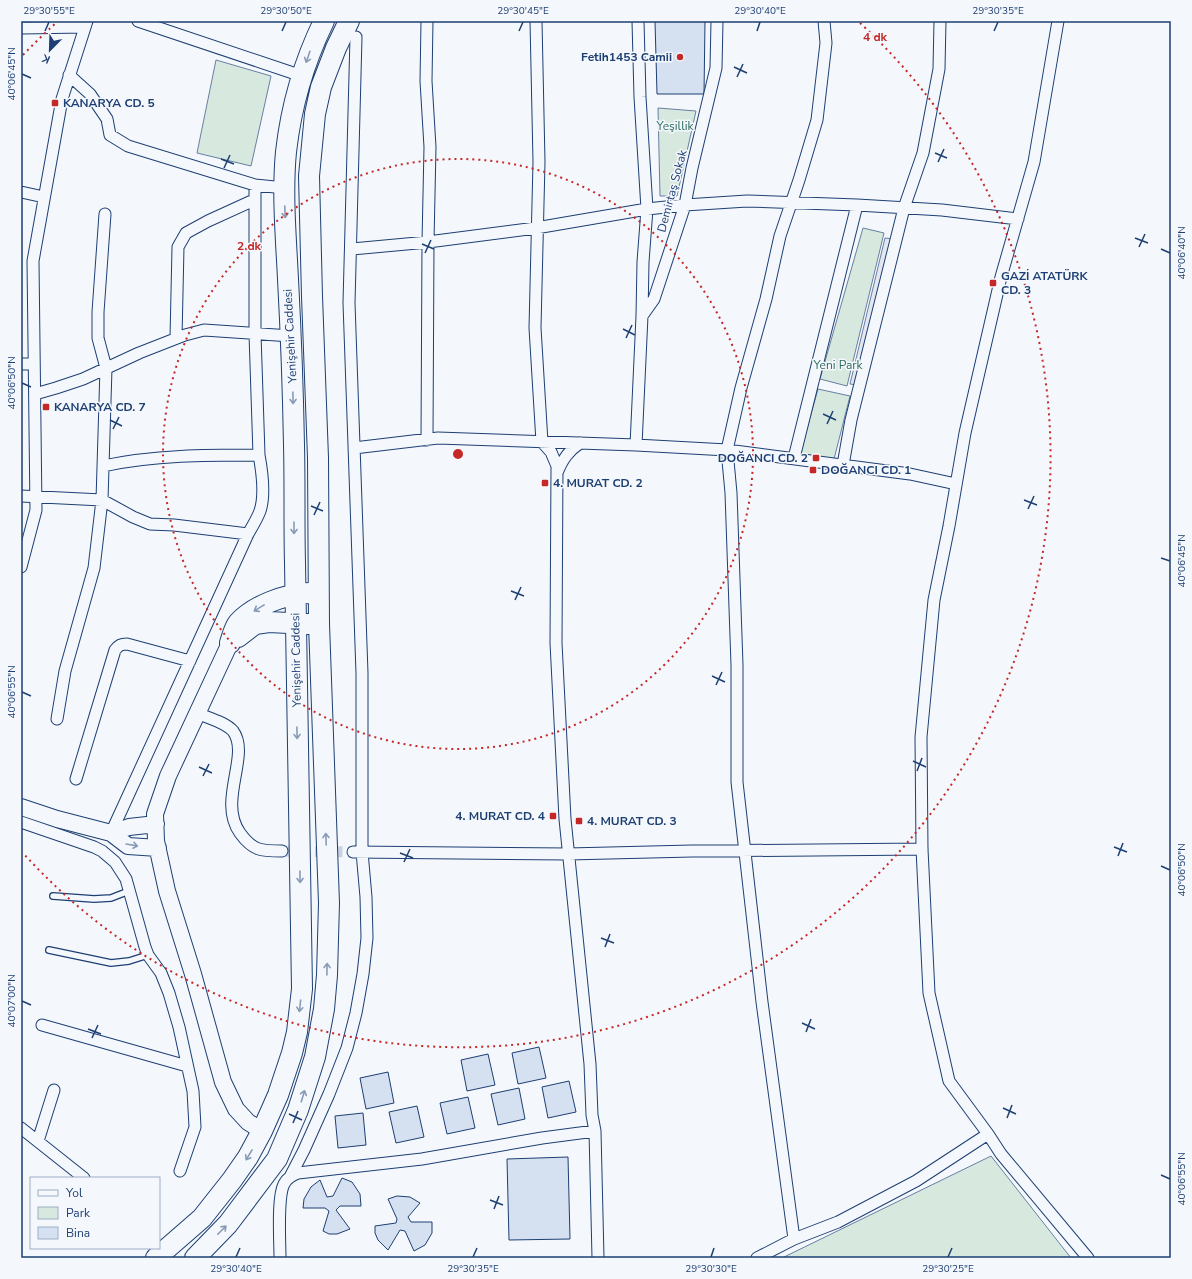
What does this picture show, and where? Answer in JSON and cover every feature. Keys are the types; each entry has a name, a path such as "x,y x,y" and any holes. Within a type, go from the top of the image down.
{"highway":[{"name":"Yenişehir Caddesi","path":"161,1249 202,1218 248,1157 262,1131 278,1095 292,1053 297,1032 302,988 294,432 285,188 286,152 294,109 302,76 312,45 324,21"},
{"name":"Yenişehir Caddesi","path":"195,1258 228,1224 277,1159 298,1110 315,1057 324,1009 327,982 329,903 319,624 318,458 312,310 309,176 315,114 321,87 336,48 352,29"},
{"path":"230,643 237,624 246,616 265,604 296,594 319,593"},
{"path":"230,643 255,624 269,622 319,624"}],"street":[{"path":"138,21 302,76"},
{"path":"427,440 430,147 426,81 428,21"},
{"path":"536,21 538,162 535,328 542,442 551,452 557,466 556,642 565,819 590,1064 592,1115 595,1131 598,1258"},
{"path":"636,445 643,262 647,209 640,96 638,21"},
{"name":"Demirtaş Sokak","path":"642,316 654,299 684,205 716,68 718,21"},
{"path":"794,1240 744,851 737,782 737,665 731,493 727,450 741,388 766,299 780,236 817,120 826,43 824,21"},
{"path":"843,464 851,420 904,208 923,153 939,69 940,21"},
{"path":"1058,21 1034,162 999,285 965,433 934,600 921,738 922,849 929,993 949,1081 1001,1154 1088,1258"},
{"path":"21,28 85,24 62,99 34,261 36,510 21,567"},
{"path":"280,1258 280,1195 284,1184 291,1175 304,1150 329,1094 347,1048 356,1013 363,974 367,938 366,897 358,852 362,673 349,303 352,249 352,29"},
{"path":"69,75 90,94 107,119 110,135 128,146 255,185 285,188"},
{"path":"111,833 159,725 260,511 262,495 259,455 255,334 255,185"},
{"path":"21,192 44,197"},
{"path":"176,338 178,247 186,233 254,200"},
{"path":"352,249 428,242 536,228 647,209 747,201 942,210 1018,219"},
{"path":"794,458 857,205"},
{"path":"57,719 65,670 94,568 102,500 106,368 98,338 98,312 105,214"},
{"path":"35,394 56,388 106,368 139,352 185,334 204,330 291,336"},
{"path":"21,364 34,364"},
{"path":"354,448 438,438 636,445 727,450 843,464 910,474 956,484"},
{"path":"557,474 566,456 572,448 580,443"},
{"path":"103,466 131,460 202,455 259,455"},
{"path":"21,496 102,500 132,517 150,524 174,525 248,534"},
{"path":"230,643 168,776 155,814 158,848 167,891 193,974 223,1082 236,1108 248,1122 262,1131"},
{"path":"76,779 115,650 118,646 127,644 190,661"},
{"path":"197,713 224,724 233,731 237,741 238,757 231,804 232,817 236,828 245,840 254,848 264,851 282,851"},
{"path":"21,807 57,819 111,833 128,846 158,848"},
{"path":"21,822 94,846 115,862 126,879 139,929 148,955 161,973 169,993 179,1027 193,1091 195,1127 180,1171"},
{"path":"111,833 129,827 156,824"},
{"path":"358,852 568,854 922,849"},
{"path":"42,1025 188,1066"},
{"path":"38,1141 54,1090"},
{"path":"21,1128 83,1177"},
{"path":"291,1175 422,1159 542,1138 595,1131"},
{"path":"757,1258 794,1240 838,1222 916,1181 988,1134"}],"lane":[{"path":"53,896 111,898 129,891"},
{"path":"50,950 111,963 129,961 148,955"}],"green space":[{"path":"216,60 271,76 251,166 197,153"},
{"name":"Yeşillik","path":"658,108 696,111 677,196 660,196"},
{"name":"Yeni Park","path":"863,228 884,233 847,386 820,379"},
{"path":"818,389 850,396 834,459 800,454"},
{"path":"991,1156 1071,1258 782,1258"}],"shaded area":[{"path":"885,238 894,239 857,385 850,384"}],"building":[{"name":"Fetih1453 Camii","path":"655,21 705,21 704,94 657,94"},
{"path":"539,1047 546,1078 518,1084 512,1053"},
{"path":"488,1054 495,1085 467,1091 461,1060"},
{"path":"388,1072 394,1103 366,1109 360,1078"},
{"path":"569,1081 576,1112 548,1118 542,1087"},
{"path":"519,1088 525,1119 498,1125 491,1094"},
{"path":"468,1097 475,1128 447,1134 440,1103"},
{"path":"417,1106 424,1137 396,1143 389,1112"},
{"path":"363,1113 366,1145 338,1148 335,1116"},
{"path":"568,1157 570,1239 509,1240 507,1159"},
{"path":"342,1178 352,1182 360,1194 361,1206 340,1206 336,1210 350,1229 337,1234 329,1234 323,1231 329,1211 325,1208 303,1208 304,1199 311,1187 320,1180 327,1197 333,1196"},
{"path":"397,1196 410,1197 420,1203 408,1217 411,1222 432,1222 432,1233 425,1245 414,1251 405,1231 400,1230 388,1250 378,1240 375,1233 375,1226 396,1223 397,1219 388,1199"}],"tunnel":[{"path":"282,851 353,852"}],"place":[{"name":"Fetih1453 Camii","path":"680,57"},
{"name":"KANARYA CD. 5","path":"55,103"},
{"name":"GAZİ ATATÜRK CD. 3","path":"993,283"},
{"name":"KANARYA CD. 7","path":"46,407"},
{"name":"DOĞANCI CD. 2","path":"816,458"},
{"name":"DOĞANCI CD. 1","path":"813,470"},
{"name":"4. MURAT CD. 2","path":"545,483"},
{"name":"4. MURAT CD. 4","path":"553,816"},
{"name":"4. MURAT CD. 3","path":"579,821"}]}
